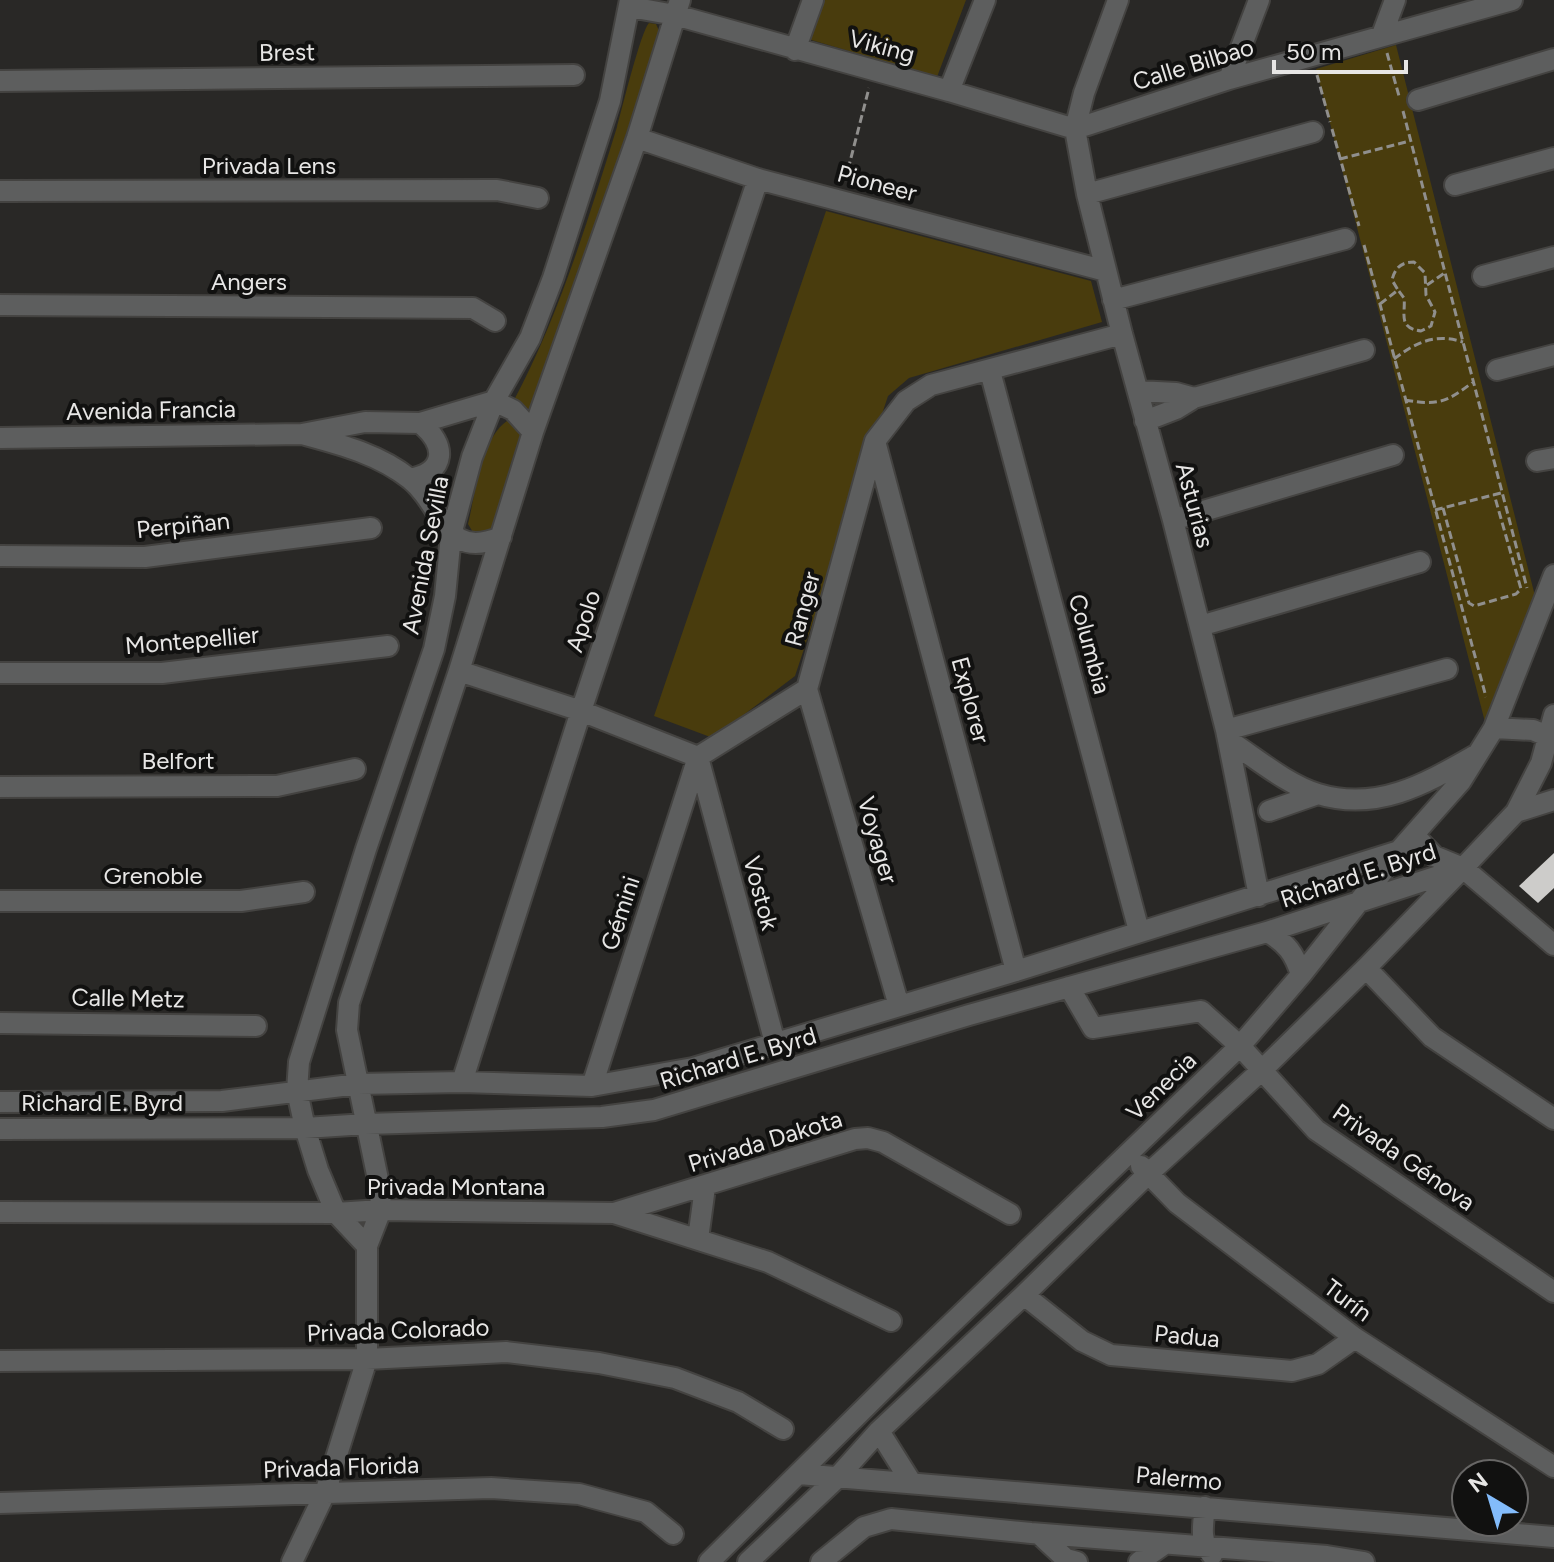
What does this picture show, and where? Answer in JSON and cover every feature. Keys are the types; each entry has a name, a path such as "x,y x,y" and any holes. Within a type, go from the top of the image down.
{"street":[{"path":"795,50 813,0"},
{"path":"949,91 985,0"},
{"path":"1075,129 1084,93 1118,0"},
{"path":"1229,79 1259,0"},
{"path":"1382,35 1395,0"},
{"name":"Calle Bilbao","path":"1075,129 1229,79 1512,0"},
{"name":"Viking","path":"630,4 677,8 795,50 1075,129"},
{"name":"Avenida Sevilla","path":"336,1213 305,1128 297,1091 306,1032 434,649 445,596 451,535 472,457 494,401 530,338 553,278 610,101 630,4"},
{"path":"292,1562 325,1493 367,1359 367,1246 381,1210 380,1189 347,1030 349,1003 459,671 533,432 637,138 677,8"},
{"path":"1407,102 1554,59"},
{"name":"Brest","path":"0,81 574,75"},
{"name":"Asturias","path":"1075,129 1113,300 1227,735 1259,896"},
{"path":"1087,194 1313,132"},
{"name":"Pioneer","path":"637,138 758,179 1106,271"},
{"path":"1455,185 1554,158"},
{"name":"Apolo","path":"462,1082 581,711 758,179"},
{"name":"Privada Lens","path":"0,191 497,190 538,198"},
{"path":"1113,300 1356,239"},
{"path":"1483,276 1554,257"},
{"name":"Angers","path":"0,305 473,308 495,321"},
{"name":"Ranger","path":"807,689 875,441 906,401 919,390 1122,334"},
{"path":"1145,421 1194,398 1364,350"},
{"path":"1497,370 1554,355"},
{"name":"Columbia","path":"990,371 1139,931"},
{"path":"1138,391 1176,393 1194,398"},
{"path":"494,401 513,410 533,432"},
{"name":"Avenida Francia","path":"0,438 302,434 365,422 420,423 494,401"},
{"path":"410,479 429,472 439,458 440,448 436,438 420,423"},
{"name":"Avenida Francia","path":"302,434 355,449 410,479 433,506 451,535"},
{"name":"Explorer","path":"875,441 1016,971"},
{"path":"1173,520 1393,455"},
{"name":"Perpiñan","path":"0,556 145,557 371,528"},
{"path":"451,535 476,544 501,537"},
{"path":"1200,626 1420,562"},
{"name":"Venecia","path":"709,1562 1240,1046 1301,975 1399,851 1443,803 1481,752 1494,728 1554,575"},
{"name":"Montepellier","path":"0,673 162,673 388,646"},
{"path":"1227,735 1447,669"},
{"path":"459,671 581,711 698,757 807,689"},
{"name":"Voyager","path":"807,689 899,1006"},
{"path":"748,1562 836,1479 879,1431 1149,1173 1262,1070 1463,868 1516,812 1552,737 1554,715"},
{"path":"1494,728 1533,730 1552,737"},
{"path":"1227,735 1294,783 1318,794 1359,799 1391,796 1422,786 1481,752"},
{"name":"Vostok","path":"698,757 775,1043"},
{"name":"Gémini","path":"592,1086 698,757"},
{"name":"Belfort","path":"0,787 277,786 355,769"},
{"path":"1269,811 1318,794"},
{"path":"1516,812 1554,800"},
{"path":"1414,835 1434,856 1463,868 1554,945"},
{"name":"Richard E. Byrd","path":"0,1102 222,1101 358,1084 462,1082 592,1086 693,1068 1399,851"},
{"name":"Richard E. Byrd","path":"0,1129 305,1128 602,1117 654,1110 1267,932 1463,868"},
{"name":"Grenoble","path":"0,901 241,901 304,892"},
{"path":"1267,932 1282,940 1291,950 1301,975"},
{"path":"1366,968 1432,1037 1554,1119"},
{"name":"Privada Génova","path":"1069,987 1093,1028 1201,1011 1240,1046 1316,1130 1554,1292"},
{"name":"Calle Metz","path":"0,1023 256,1026"},
{"name":"Privada Dakota","path":"614,1213 855,1139 868,1138 883,1142 1010,1214"},
{"name":"Turín","path":"1129,1153 1177,1203 1355,1338 1554,1467"},
{"path":"698,1239 705,1187"},
{"name":"Privada Montana","path":"0,1212 336,1213 381,1210 614,1213 768,1262 891,1321"},
{"path":"336,1213 367,1246"},
{"name":"Padua","path":"1024,1295 1082,1341 1111,1355 1292,1371 1318,1364 1355,1338"},
{"name":"Privada Colorado","path":"0,1361 367,1359 506,1352 599,1363 675,1378 738,1402 783,1429"},
{"path":"879,1431 911,1482"},
{"name":"Palermo","path":"799,1474 1553,1534"},
{"name":"Privada Florida","path":"0,1503 491,1488 579,1494 646,1512 673,1534"},
{"path":"1205,1507 1202,1533 1212,1555"},
{"path":"821,1562 864,1527 891,1519 1163,1545 1212,1555 1364,1562"},
{"path":"1039,1534 1066,1559 1077,1562"},
{"path":"1139,1562 1163,1545"}],"path":[{"path":"1382,35 1407,102 1412,141 1535,618"},
{"path":"1312,56 1340,159 1356,239 1380,304 1487,699"},
{"path":"840,201 873,71"},
{"path":"1340,159 1412,141"},
{"path":"1408,262 1421,267 1427,285 1426,295 1436,317 1431,326 1421,331 1404,321 1405,302 1398,290 1392,280 1397,268 1408,262"},
{"path":"1427,285 1446,272"},
{"path":"1380,304 1398,290"},
{"path":"1394,359 1420,342 1441,337 1463,342"},
{"path":"1405,400 1430,404 1445,401 1473,382"},
{"path":"1435,510 1502,492"},
{"path":"1443,508 1469,603 1474,606 1516,594 1521,589 1494,494"}],"shaded area":[{"path":"822,0 966,0 937,77 808,39"},
{"path":"649,23 656,24 660,33 533,411 513,402 545,336 571,267"},
{"path":"1396,45 1537,604 1485,722 1316,69"},
{"path":"826,211 1091,281 1102,322 909,378 888,396 795,676 713,738 654,716"},
{"path":"507,421 511,421 520,432 520,438 496,522 492,534 474,534 468,524 481,468 491,440"}],"building":[{"path":"1554,853 1554,888 1538,903 1519,886"}]}
